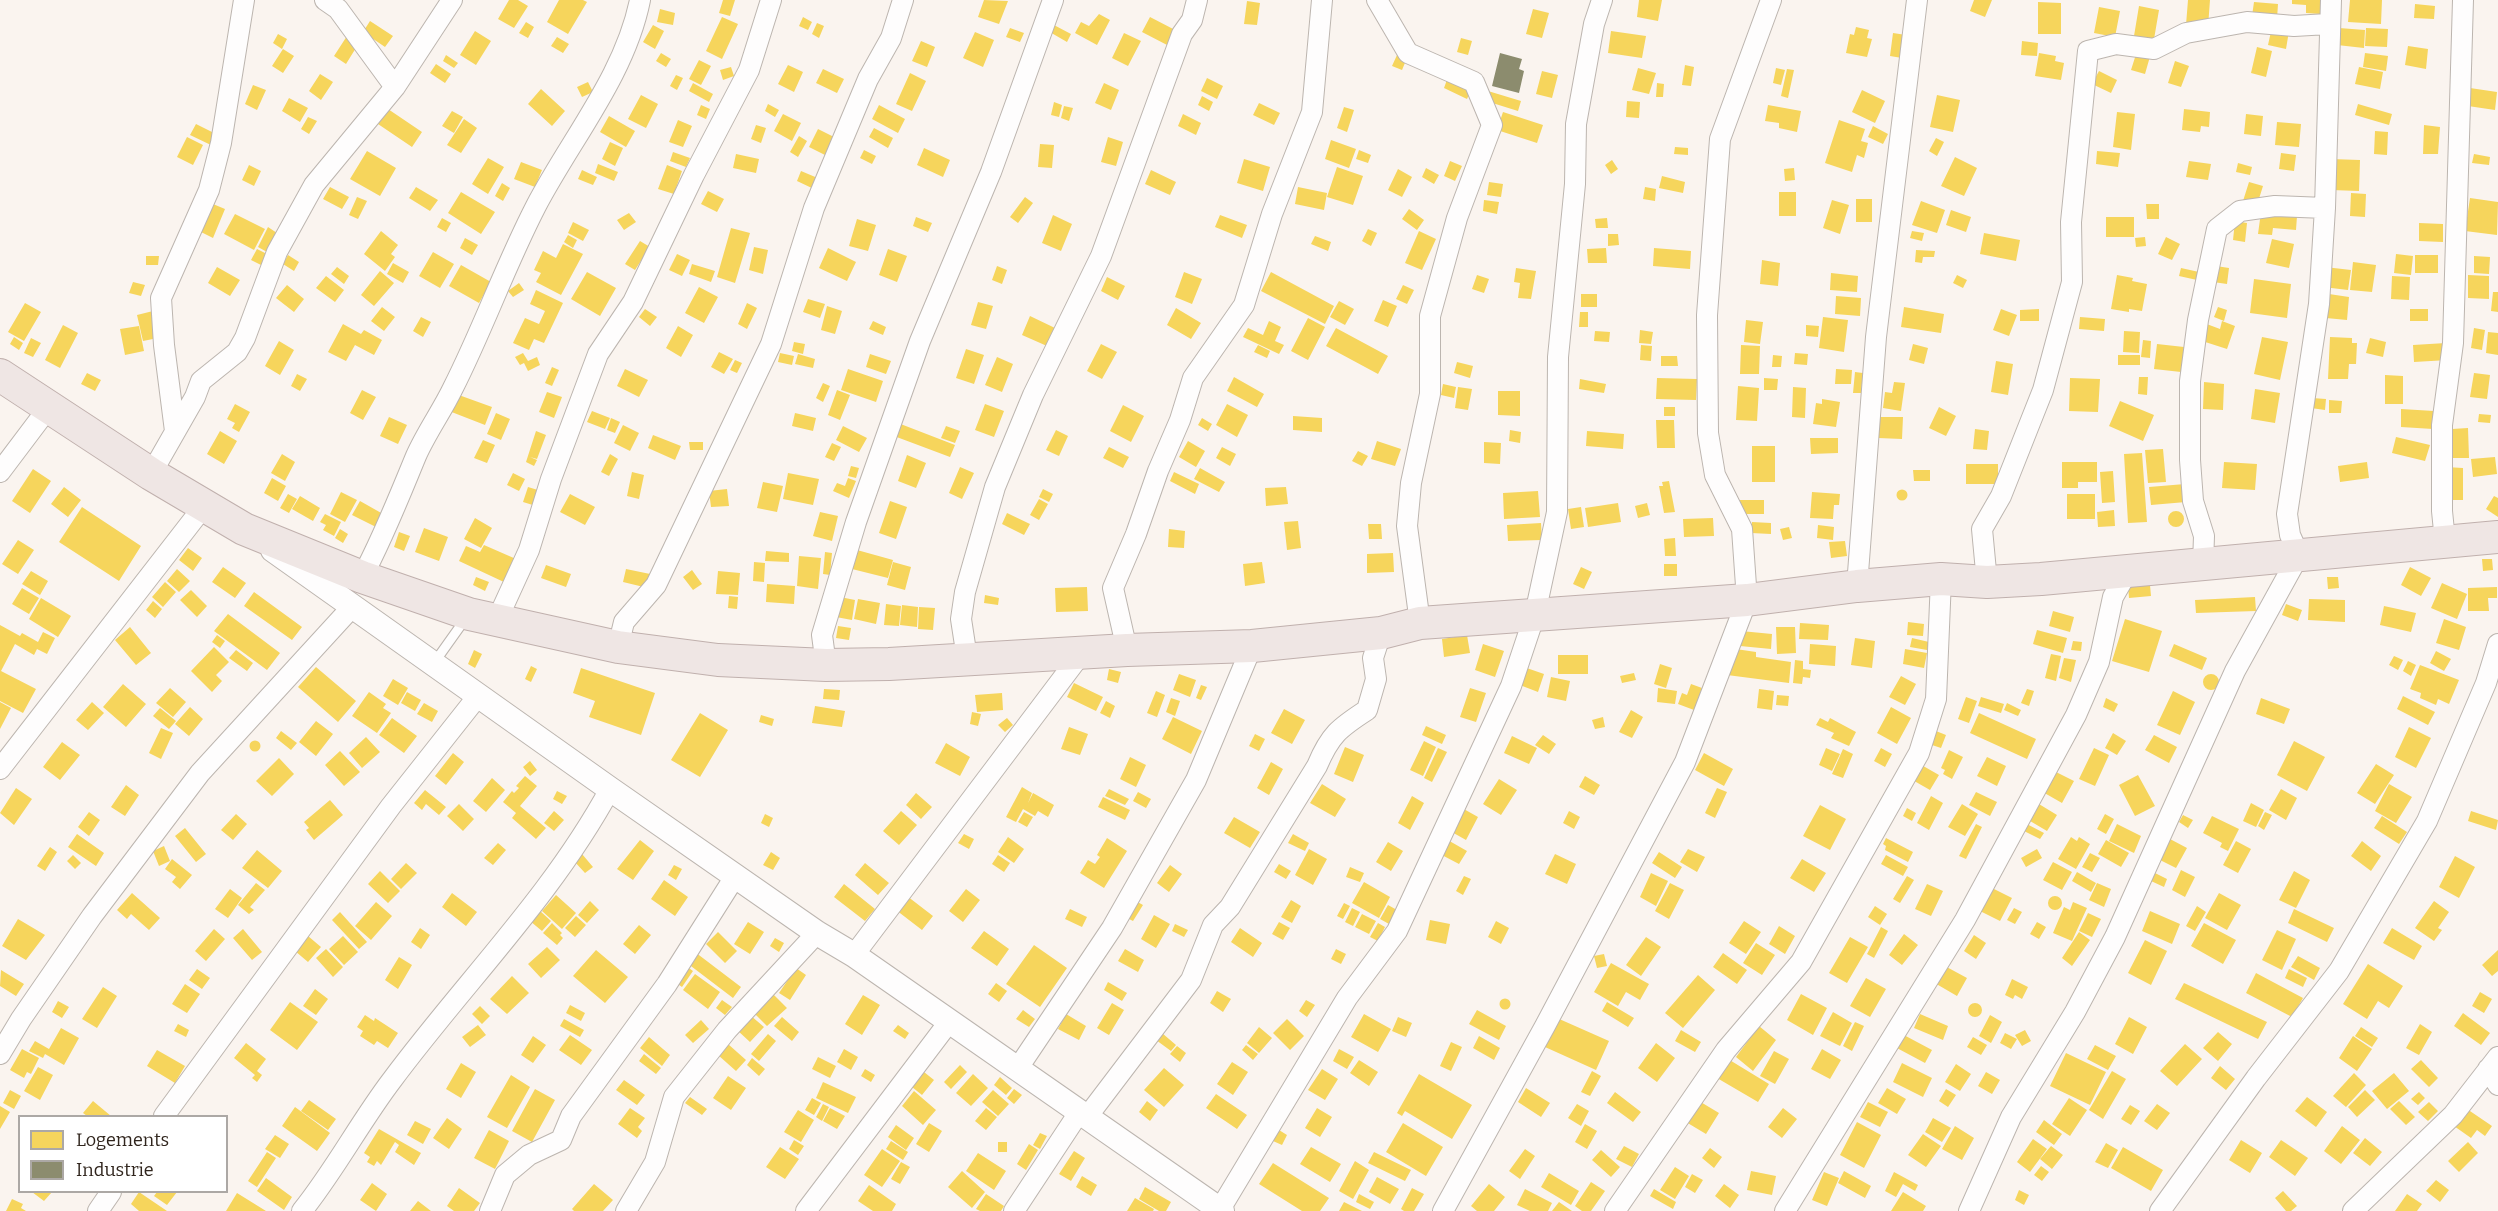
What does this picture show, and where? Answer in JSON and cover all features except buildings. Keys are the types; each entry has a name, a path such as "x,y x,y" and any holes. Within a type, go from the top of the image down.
{"highway":[{"path":"0,375 151,474 244,529 362,577 483,617 618,647 718,660 889,664 1127,650 1252,646 1381,633 1420,622 1747,600 1857,586 1941,579 1987,582 2113,581 2204,564 2498,537"}],"street":[{"path":"175,430 164,345 161,298 209,190 220,143 244,0"},
{"path":"326,0 338,9 395,87"},
{"path":"151,474 195,397 201,381 237,352 245,338 277,252 314,185 395,87 452,0"},
{"path":"362,577 384,537 417,454 453,388 495,291 536,207 567,150 599,102 636,20 640,0"},
{"path":"483,617 529,550 551,479 598,354 633,302 694,175 749,70 771,0"},
{"path":"618,647 624,622 656,585 771,344 814,208 868,79 891,38 903,0"},
{"path":"826,664 822,635 855,522 920,341 991,172 1053,0"},
{"path":"967,658 961,619 963,602 972,561 995,487 1033,394 1101,256 1178,45 1192,20 1197,0"},
{"path":"1127,650 1113,588 1180,420 1193,378 1244,305 1272,214 1311,112 1322,0"},
{"path":"1377,0 1408,53 1474,82 1492,125 1457,218 1430,316 1430,394 1411,483 1407,526 1420,622"},
{"path":"244,529 610,789 817,933 854,954 1220,1211 1347,998 1397,931 1511,686 1534,614 1557,512 1558,357 1575,184 1576,124 1594,24 1602,0"},
{"path":"1443,1211 1685,762 1747,600 1742,529 1715,475 1708,433 1707,315 1720,139 1771,0"},
{"path":"1857,586 1876,337 1917,0"},
{"path":"1969,1211 2011,1117 2075,1012 2115,937 2235,671 2299,555 2290,535 2287,514 2319,304 2325,208 2328,24 2331,0"},
{"path":"2445,541 2442,510 2442,426 2453,343 2463,0"},
{"path":"1987,582 1982,529 2001,496 2043,390 2072,282 2071,222 2088,51 2115,44 2154,49 2186,33 2247,22 2294,26 2328,24"},
{"path":"2204,564 2204,536 2193,501 2190,460 2190,381 2198,320 2217,229 2240,211 2275,206 2325,208"},
{"path":"0,472 49,407"},
{"path":"0,770 204,506"},
{"path":"2267,557 2280,589"},
{"path":"1615,1211 1726,1050 1801,962 1920,753 1936,699 1941,579"},
{"path":"1785,1211 1965,920 2076,715 2099,662 2113,581"},
{"path":"0,1054 21,1019 92,916 200,773 352,607"},
{"path":"1014,1211 1084,1114 1191,980 1213,925 1237,897 1317,766 1326,744 1346,723 1367,710 1376,679 1373,658 1381,633"},
{"path":"2160,1211 2256,1078 2339,971 2427,821 2486,683 2498,644"},
{"path":"1018,1068 1112,928 1196,780 1252,646"},
{"path":"854,954 1081,654"},
{"path":"165,1115 391,806 478,696"},
{"path":"302,1211 391,1081 521,919 593,819 610,789"},
{"path":"490,1211 504,1175 529,1155 561,1140 571,1116 667,984 736,875"},
{"path":"626,1211 655,1162 674,1097 727,1030 817,933"},
{"path":"806,1211 949,1022"},
{"path":"2353,1211 2453,1115 2495,1070"},
{"path":"98,1211 110,1193"}],"lane":[{"path":"433,665 483,617"}]}
